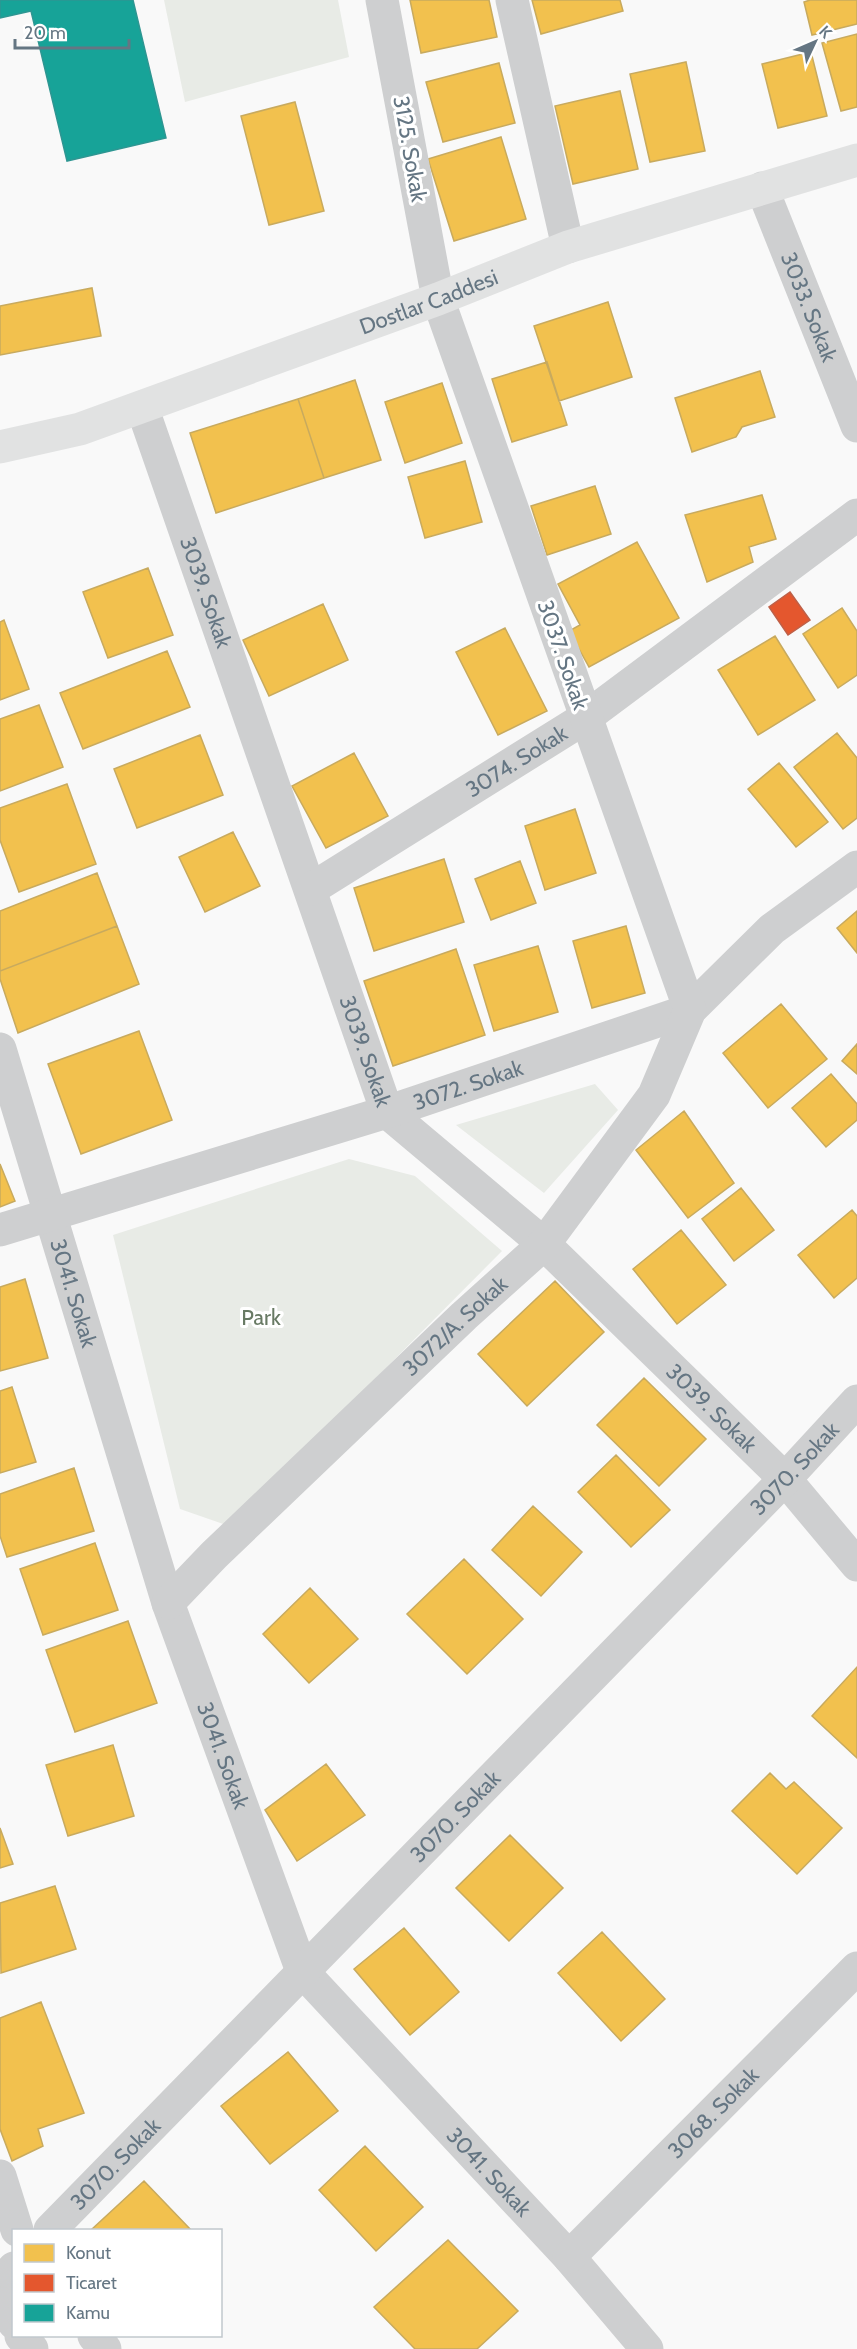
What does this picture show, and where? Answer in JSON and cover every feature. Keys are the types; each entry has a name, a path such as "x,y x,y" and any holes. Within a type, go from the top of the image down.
{"main road":[{"name":"Dostlar Caddesi","path":"0,447 80,429 438,299 568,247 857,160"}],"street":[{"name":"3125. Sokak","path":"382,0 438,299"},
{"path":"513,0 568,247"},
{"name":"3033. Sokak","path":"762,188 857,426"},
{"name":"3037. Sokak","path":"438,299 690,1010"},
{"name":"3039. Sokak","path":"142,407 387,1112 544,1244 785,1479 857,1564"},
{"name":"3074. Sokak","path":"311,889 585,718 857,515"},
{"name":"3072. Sokak","path":"0,1230 387,1112 690,1010 772,929 857,867"},
{"name":"3072/A. Sokak","path":"168,1603 214,1555 455,1324 544,1244 654,1095 690,1010"},
{"name":"3041. Sokak","path":"0,1049 168,1603 302,1971 569,2257 647,2349"},
{"name":"3070. Sokak","path":"51,2229 785,1479 857,1401"},
{"name":"3068. Sokak","path":"569,2257 857,1968"},
{"path":"0,2176 17,2229"},
{"path":"0,2282 12,2270"},
{"path":"0,2302 12,2320"},
{"path":"22,2337 32,2349"},
{"path":"95,2337 105,2349"}],"green space":[{"path":"164,0 338,0 349,57 185,102"},
{"path":"595,1084 618,1110 544,1193 456,1125"},
{"name":"Park","path":"349,1159 415,1176 502,1251 229,1526 180,1509 113,1235"}],"building: Konut":[{"path":"410,0 489,0 497,37 421,53"},
{"path":"532,0 620,0 623,11 541,34"},
{"path":"857,0 857,24 812,35 804,2"},
{"path":"857,34 857,107 841,111 822,43"},
{"path":"811,52 827,116 778,128 762,64"},
{"path":"686,62 705,151 650,162 630,74"},
{"path":"499,63 515,123 443,142 426,82"},
{"path":"620,91 638,169 573,184 555,106"},
{"path":"295,102 324,211 269,225 241,116"},
{"path":"501,137 526,219 454,241 428,159"},
{"path":"92,288 101,336 0,355 0,306"},
{"path":"608,302 632,377 559,401 534,326"},
{"path":"547,362 567,425 512,442 492,379"},
{"path":"760,371 775,417 742,427 736,437 692,452 675,398"},
{"path":"355,380 381,460 324,478 298,399"},
{"path":"442,383 462,443 405,463 385,402"},
{"path":"298,399 324,478 216,513 190,433"},
{"path":"465,461 482,522 425,538 408,477"},
{"path":"595,486 611,534 547,555 531,506"},
{"path":"762,495 776,539 749,547 753,562 707,582 685,515"},
{"path":"637,542 679,618 589,667 569,631 580,625 558,584"},
{"path":"148,568 173,635 108,658 83,592"},
{"path":"323,604 348,660 269,696 243,640"},
{"path":"842,608 857,631 857,675 838,688 803,634"},
{"path":"4,620 29,689 0,700 0,622"},
{"path":"505,628 547,711 498,735 456,652"},
{"path":"775,636 815,700 758,735 718,670"},
{"path":"167,651 190,707 83,749 60,693"},
{"path":"39,705 63,767 0,791 0,719"},
{"path":"837,733 857,758 857,818 843,829 794,767"},
{"path":"200,735 223,795 137,828 114,769"},
{"path":"354,753 388,816 326,848 292,786"},
{"path":"779,763 828,822 796,847 748,789"},
{"path":"67,784 96,864 19,892 0,840 0,808"},
{"path":"575,809 596,873 545,890 525,826"},
{"path":"233,832 260,886 205,912 179,857"},
{"path":"444,859 464,922 374,951 354,888"},
{"path":"520,861 536,903 491,920 475,879"},
{"path":"97,873 117,926 0,971 0,911"},
{"path":"857,911 857,953 837,928"},
{"path":"117,926 139,984 18,1033 0,979 0,971"},
{"path":"626,926 645,993 592,1008 573,941"},
{"path":"538,946 558,1012 494,1031 474,965"},
{"path":"456,949 485,1035 393,1066 364,981"},
{"path":"781,1004 827,1059 768,1108 723,1053"},
{"path":"139,1031 172,1120 81,1154 48,1064"},
{"path":"857,1044 857,1074 842,1061"},
{"path":"831,1074 857,1104 857,1120 826,1147 792,1108"},
{"path":"684,1111 734,1183 688,1218 636,1150"},
{"path":"0,1164 15,1201 0,1207"},
{"path":"741,1188 774,1230 734,1261 702,1219"},
{"path":"852,1210 857,1216 857,1278 834,1298 798,1255"},
{"path":"681,1230 726,1285 677,1324 633,1269"},
{"path":"25,1279 48,1358 0,1371 0,1287"},
{"path":"555,1281 604,1332 527,1406 478,1354"},
{"path":"644,1378 706,1439 659,1486 597,1425"},
{"path":"12,1387 36,1462 0,1473 0,1391"},
{"path":"616,1455 670,1510 631,1547 578,1492"},
{"path":"74,1468 94,1531 7,1557 0,1536 0,1494"},
{"path":"533,1506 582,1552 541,1596 492,1550"},
{"path":"95,1543 118,1610 43,1635 20,1569"},
{"path":"464,1559 523,1619 467,1674 407,1614"},
{"path":"310,1588 358,1639 309,1683 263,1634"},
{"path":"128,1621 157,1703 75,1732 46,1650"},
{"path":"857,1667 857,1758 812,1716"},
{"path":"113,1745 134,1816 68,1836 46,1765"},
{"path":"326,1764 365,1815 297,1861 265,1810"},
{"path":"770,1773 786,1789 794,1782 842,1828 797,1874 732,1811"},
{"path":"0,1828 13,1864 0,1868"},
{"path":"510,1835 563,1888 509,1941 456,1888"},
{"path":"55,1886 76,1949 1,1973 0,1903"},
{"path":"404,1928 459,1992 410,2035 354,1969"},
{"path":"602,1932 665,1999 621,2041 558,1973"},
{"path":"41,2002 84,2113 38,2129 43,2146 12,2161 0,2129 0,2018"},
{"path":"288,2052 338,2111 270,2164 221,2106"},
{"path":"365,2146 423,2207 376,2251 319,2190"},
{"path":"144,2181 190,2229 92,2229"},
{"path":"448,2240 518,2311 477,2349 415,2349 374,2307"}],"building: Ticaret":[{"path":"790,592 810,620 788,635 769,607"}],"building: Kamu":[{"path":"0,0 133,0 166,138 67,161 31,11 0,18"}]}
